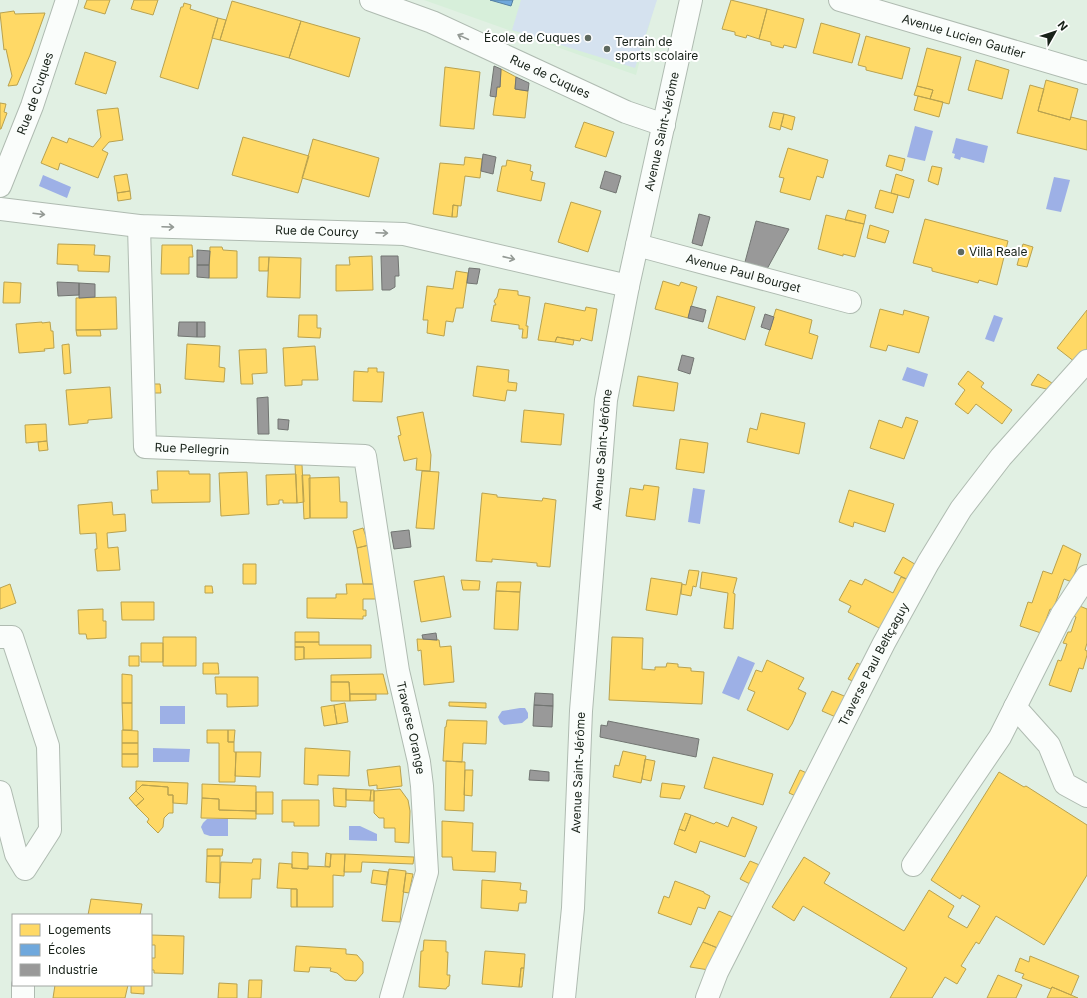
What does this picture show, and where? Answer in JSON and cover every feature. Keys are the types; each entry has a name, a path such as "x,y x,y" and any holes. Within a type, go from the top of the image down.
{"street":[{"name":"Rue de Cuques","path":"0,186 32,106 67,0"},
{"name":"Rue de Cuques","path":"370,0 432,22 626,112 664,125"},
{"name":"Avenue Saint-Jérôme","path":"564,998 573,908 581,711 606,400 628,286 691,0"},
{"name":"Avenue Lucien Gautier","path":"853,2 1087,73"},
{"name":"Rue de Courcy","path":"0,209 139,226 404,234 628,286"},
{"name":"Rue Pellegrin","path":"139,226 145,447 365,456"},
{"name":"Avenue Paul Bourget","path":"637,245 850,302"},
{"name":"Traverse Paul Beltçaguy","path":"706,998 717,972 813,780 884,643 928,563 961,509 1002,458 1087,361"},
{"name":"Traverse Orange","path":"365,456 398,671 419,762 422,786 427,872 391,998"},
{"path":"913,865 1000,737 1062,614 1087,576"},
{"path":"0,638 12,637 48,746 50,830 25,869 16,854 0,792"},
{"path":"1015,707 1049,745 1065,784 1087,796"},
{"name":"Avenue Saint-Jérôme","path":"573,908 575,998"},
{"path":"23,986 23,998"}],"shaded area":[{"name":"Terrain de sports scolaire","path":"424,0 656,0 636,75"},
{"name":"Terrain de sports scolaire","path":"521,0 657,0 635,68 512,30"}],"water":[{"path":"915,126 933,131 925,161 907,157"},
{"path":"956,138 988,146 984,163 961,157 960,160 954,158 955,154 952,153"},
{"path":"43,175 71,187 67,198 39,186"},
{"path":"1054,177 1070,180 1061,212 1046,209"},
{"path":"994,315 1003,318 994,342 985,339"},
{"path":"907,367 928,374 924,387 902,380"},
{"path":"693,488 705,490 700,524 688,522"},
{"path":"738,656 755,663 739,700 722,693"},
{"path":"160,706 185,706 185,724 160,724"},
{"path":"525,708 528,713 528,718 522,723 504,725 500,722 498,717 502,711"},
{"path":"153,748 190,749 189,762 153,762"},
{"path":"207,819 228,819 228,836 210,836 204,834 201,827"},
{"path":"349,826 360,826 377,834 377,841 349,840"}],"building: Logements":[{"path":"87,0 110,0 105,14 84,8"},
{"path":"134,0 158,0 153,15 131,9"},
{"path":"731,0 767,9 759,39 747,35 746,38 735,35 735,32 722,29"},
{"path":"232,1 301,21 289,58 220,40"},
{"path":"184,3 191,5 190,9 218,18 198,89 160,77 181,7 183,7"},
{"path":"767,9 804,19 796,48 784,45 783,48 771,45 771,42 759,39"},
{"path":"14,11 15,14 45,13 30,55 17,85 8,86 12,76 6,49 4,50 0,13"},
{"path":"218,18 226,20 220,40 212,38"},
{"path":"301,21 360,38 349,77 289,58"},
{"path":"821,23 860,34 852,63 813,53"},
{"path":"866,36 910,48 902,79 866,70 866,67 858,65"},
{"path":"927,48 961,57 949,104 930,99 933,90 917,86"},
{"path":"85,52 116,62 106,94 75,84"},
{"path":"976,60 1009,70 1002,99 968,90"},
{"path":"445,67 480,72 474,129 440,126"},
{"path":"501,69 516,77 515,89 528,91 525,118 493,115 497,87 500,87"},
{"path":"1046,80 1078,89 1070,120 1038,111"},
{"path":"1030,85 1044,89 1038,111 1070,120 1071,117 1087,121 1087,150 1017,133"},
{"path":"917,86 933,90 930,99 914,95"},
{"path":"918,96 943,102 939,117 914,110"},
{"path":"0,103 6,104 4,112 7,113 1,129 0,129"},
{"path":"118,108 123,140 109,142 102,150 108,153 98,178 60,163 58,170 41,163 52,137 67,143 69,138 93,147 101,137 97,110"},
{"path":"773,112 784,114 780,130 769,127"},
{"path":"784,114 795,117 792,130 781,126"},
{"path":"584,122 614,132 606,157 575,147"},
{"path":"243,137 309,156 298,193 232,175"},
{"path":"313,139 379,158 369,197 302,178"},
{"path":"788,148 828,160 823,178 817,176 810,200 780,192 784,178 779,177"},
{"path":"889,155 905,159 902,171 886,166"},
{"path":"465,157 482,159 480,178 465,176 461,206 453,205 452,217 433,214 440,163 464,165"},
{"path":"507,160 531,165 530,171 533,172 531,180 545,183 541,201 497,191 502,166 506,166"},
{"path":"932,166 942,168 938,185 928,181"},
{"path":"127,174 130,191 117,193 114,176"},
{"path":"896,174 914,180 909,198 891,193"},
{"path":"880,190 898,195 893,213 875,208"},
{"path":"130,191 131,199 118,201 117,193"},
{"path":"571,202 601,211 588,252 558,242"},
{"path":"453,205 458,206 457,217 452,217"},
{"path":"848,210 866,215 864,224 845,220"},
{"path":"826,215 864,224 855,257 843,254 843,256 818,249"},
{"name":"Villa Reale","path":"925,219 1008,241 997,285 979,280 978,283 932,271 932,268 913,263"},
{"path":"870,225 889,231 885,243 867,238"},
{"path":"58,244 95,245 94,255 110,256 109,272 78,271 78,265 57,264"},
{"path":"1023,244 1033,247 1027,267 1017,265"},
{"path":"162,245 192,245 193,257 189,257 189,274 161,274"},
{"path":"210,247 222,247 223,250 237,251 237,278 209,278"},
{"path":"372,256 373,290 336,291 336,265 350,265 349,257"},
{"path":"259,257 269,257 268,271 259,271"},
{"path":"269,257 301,258 300,298 267,297"},
{"path":"456,271 468,273 463,308 456,308 453,322 446,321 444,336 427,333 428,320 423,320 427,286 453,289"},
{"path":"663,281 679,286 681,282 697,287 688,318 655,309"},
{"path":"4,282 21,283 20,303 3,303"},
{"path":"499,289 518,291 518,295 530,297 526,326 528,326 527,338 522,338 523,329 519,329 519,325 491,321 494,305 496,305 494,301 497,297"},
{"path":"717,296 755,307 745,340 708,328"},
{"path":"116,297 117,329 76,330 76,298"},
{"path":"545,303 585,311 586,307 597,309 592,341 581,338 580,341 557,337 555,342 538,340"},
{"path":"776,309 812,320 809,333 818,336 812,359 765,345"},
{"path":"880,309 903,315 904,310 929,317 919,353 888,345 886,351 870,347"},
{"path":"1087,310 1087,349 1075,362 1057,348"},
{"path":"299,315 317,315 317,328 321,328 320,338 298,337"},
{"path":"50,322 51,331 53,331 54,348 44,349 45,351 19,353 16,324"},
{"path":"76,330 100,330 101,336 77,336"},
{"path":"557,337 574,340 573,345 555,342"},
{"path":"69,344 71,373 64,374 62,345"},
{"path":"187,344 220,346 219,367 225,368 224,382 185,379"},
{"path":"315,346 318,380 302,380 302,385 285,386 283,348"},
{"path":"266,349 267,373 252,374 253,384 241,384 239,350"},
{"path":"477,366 509,370 508,382 517,383 516,391 507,390 505,401 473,396"},
{"path":"368,368 377,368 377,372 384,372 382,402 353,401 354,371 368,372"},
{"path":"968,371 984,383 981,387 1012,410 1002,424 976,404 968,414 955,404 965,390 958,384"},
{"path":"1038,374 1055,385 1050,390 1031,385"},
{"path":"638,376 678,383 674,411 633,406"},
{"path":"154,384 160,384 161,393 154,393"},
{"path":"110,387 112,418 88,420 88,423 69,425 66,390"},
{"path":"524,410 564,414 561,445 521,442"},
{"path":"423,412 431,455 430,471 416,470 417,458 404,461 398,436 401,435 397,417"},
{"path":"761,413 805,423 799,454 747,442 750,428 757,430"},
{"path":"906,417 918,421 904,459 870,448 879,420 902,428"},
{"path":"46,424 47,441 26,443 25,425"},
{"path":"680,439 708,443 704,473 676,469"},
{"path":"47,441 48,450 39,451 38,442"},
{"path":"295,465 302,465 304,502 297,503"},
{"path":"157,471 189,471 189,474 210,474 210,502 152,503 151,490 158,490"},
{"path":"422,471 439,472 434,529 416,528"},
{"path":"247,472 249,514 221,516 219,473"},
{"path":"296,474 297,503 283,503 283,500 279,500 279,504 267,505 266,475"},
{"path":"302,475 310,475 310,518 304,519"},
{"path":"339,477 340,502 347,502 347,518 310,518 309,478"},
{"path":"644,485 659,487 655,520 626,516 630,488 643,490"},
{"path":"849,490 894,504 885,532 854,522 853,527 839,522"},
{"path":"482,493 497,495 497,497 542,501 543,498 556,500 550,567 537,566 537,563 492,559 492,562 476,561"},
{"path":"112,502 113,515 125,514 126,531 107,533 108,548 118,547 120,570 97,571 95,549 97,549 96,533 80,534 78,505"},
{"path":"363,528 369,545 357,548 353,531"},
{"path":"369,545 374,584 363,584 357,548"},
{"path":"1063,545 1081,554 1072,582 1064,579 1053,610 1050,609 1041,633 1020,626 1028,602 1032,603 1043,571 1052,574"},
{"path":"903,557 918,566 911,581 894,573"},
{"path":"243,564 256,564 256,584 243,584"},
{"path":"689,570 699,571 696,587 693,586 691,596 681,594 682,584 686,585"},
{"path":"702,572 737,578 733,593 735,594 733,629 724,628 728,593 700,588"},
{"path":"444,576 451,617 421,622 414,581"},
{"path":"901,577 911,581 885,631 848,612 851,606 839,600 850,580 862,585 865,579 893,593"},
{"path":"651,578 682,583 677,615 646,610"},
{"path":"461,580 480,581 479,590 463,590"},
{"path":"497,582 521,582 520,592 496,591"},
{"path":"10,584 16,603 0,609 0,588"},
{"path":"346,584 374,584 377,599 363,599 363,610 366,610 366,616 363,616 363,619 307,618 307,598 336,598 336,594 347,594"},
{"path":"205,586 212,586 213,593 205,593"},
{"path":"496,591 520,592 518,630 494,629"},
{"path":"121,602 154,602 154,620 122,620"},
{"path":"1077,605 1087,609 1087,643 1085,650 1087,651 1087,655 1083,669 1079,668 1071,692 1049,685 1058,660 1061,661 1067,644 1063,643 1068,632 1071,632 1076,617 1073,616"},
{"path":"103,609 103,621 106,621 106,638 87,639 86,634 79,634 78,610"},
{"path":"295,632 319,632 319,642 295,642"},
{"path":"163,637 196,637 196,666 163,666"},
{"path":"612,637 643,638 642,669 655,670 655,667 666,667 667,663 678,664 678,667 691,668 691,671 704,672 702,704 609,700"},
{"path":"417,639 439,640 440,647 451,646 454,682 424,685 421,650 418,651"},
{"path":"295,642 319,642 319,645 371,645 371,658 304,659 304,647 295,647"},
{"path":"141,643 163,643 163,662 141,662"},
{"path":"295,647 304,647 304,659 295,660"},
{"path":"129,656 139,656 139,666 129,666"},
{"path":"767,660 804,678 798,689 806,693 788,730 747,710 755,692 748,689 756,670 762,672"},
{"path":"203,663 218,663 219,674 203,674"},
{"path":"857,663 866,667 857,683 848,679"},
{"path":"122,674 132,675 132,703 122,703"},
{"path":"383,674 388,694 350,694 349,682 331,682 331,675"},
{"path":"215,677 258,677 258,706 227,707 227,694 216,694"},
{"path":"331,682 349,682 350,701 331,701"},
{"path":"832,691 849,698 838,718 822,711"},
{"path":"350,694 376,694 376,700 350,701"},
{"path":"449,702 486,703 486,708 449,706"},
{"path":"122,703 132,703 132,730 123,730"},
{"path":"345,703 348,722 337,724 334,705"},
{"path":"334,705 337,724 324,726 321,707"},
{"path":"447,720 487,721 486,744 463,743 462,762 443,761 445,727"},
{"path":"122,730 138,731 138,743 122,743"},
{"path":"207,730 228,730 228,742 234,742 234,752 236,752 235,782 219,782 219,743 207,743"},
{"path":"228,730 235,730 234,742 228,742"},
{"path":"122,743 138,743 138,754 122,754"},
{"path":"305,748 350,751 349,776 318,775 318,785 304,784"},
{"path":"623,751 646,756 641,783 613,777 615,765 619,766"},
{"path":"236,752 261,752 260,777 235,776"},
{"path":"122,754 138,754 138,767 122,767"},
{"path":"713,757 773,774 763,805 704,788"},
{"path":"645,759 655,761 651,781 642,779"},
{"path":"446,761 465,762 464,811 445,810"},
{"path":"400,766 402,786 377,789 377,785 369,786 367,770"},
{"path":"465,770 473,770 472,796 464,795"},
{"path":"800,770 809,774 798,797 789,793"},
{"path":"999,772 1024,787 1026,786 1087,825 1087,875 1044,945 996,916 979,944 976,942 961,966 966,969 957,984 945,977 932,998 890,998 907,968 803,906 794,921 772,907 804,857 830,873 824,883 904,931 929,890 954,906 948,917 967,928 980,906 962,895 960,899 931,880"},
{"path":"136,781 188,783 187,804 173,803 173,795 168,795 168,787 142,785 136,791"},
{"path":"662,783 685,786 680,799 660,797"},
{"path":"202,784 256,786 256,811 219,810 219,799 202,798"},
{"path":"142,785 168,787 168,795 173,795 173,813 169,813 164,818 163,827 158,833 147,822 149,819 136,806 144,799 136,791"},
{"path":"333,788 346,789 346,807 334,806"},
{"path":"346,789 371,790 370,801 346,800"},
{"path":"400,789 408,800 410,811 409,843 395,842 395,828 384,828 384,818 379,818 374,813 374,791"},
{"path":"371,790 374,790 374,801 370,801"},
{"path":"136,791 144,799 136,806 129,798"},
{"path":"256,792 273,792 273,814 256,814"},
{"path":"202,798 219,799 219,810 256,811 256,819 201,818"},
{"path":"282,800 319,800 319,826 294,826 294,822 282,822"},
{"path":"685,813 691,815 685,831 679,829"},
{"path":"691,815 714,824 716,822 728,827 732,817 757,827 745,857 700,841 696,853 674,844 679,829 685,831"},
{"path":"442,821 473,823 472,851 496,852 495,872 453,870 452,857 442,857"},
{"path":"207,849 223,849 222,856 207,856"},
{"path":"292,852 308,853 308,869 292,868"},
{"path":"326,853 331,854 330,867 325,866"},
{"path":"331,854 345,854 344,876 333,875 333,907 297,907 297,889 277,888 279,863 292,864 292,868 308,869 308,866 330,867"},
{"path":"345,854 414,857 413,864 362,862 361,872 344,872"},
{"path":"207,856 220,856 220,883 206,882"},
{"path":"253,859 261,859 260,879 252,879 251,898 219,898 221,862 252,863"},
{"path":"750,861 762,866 752,885 740,879"},
{"path":"389,869 406,871 400,922 382,921"},
{"path":"373,870 388,872 386,885 371,883"},
{"path":"406,873 413,874 409,893 403,892"},
{"path":"482,880 521,883 520,890 527,891 526,903 519,903 518,911 481,908"},
{"path":"675,881 704,892 710,896 705,909 698,907 691,925 658,913 664,896 669,898"},
{"path":"291,889 297,889 297,907 291,907"},
{"path":"91,899 142,904 140,914 88,914"},
{"path":"719,911 735,918 720,949 703,942"},
{"path":"152,935 184,936 183,974 154,973 154,970 152,970 152,958 155,958 155,945 152,945"},
{"path":"424,940 446,941 446,952 448,952 447,975 450,975 449,986 446,989 419,987 421,951 423,951"},
{"path":"703,942 720,949 709,970 690,967"},
{"path":"296,946 346,949 346,954 357,955 363,962 363,973 356,981 345,980 337,973 330,971 331,968 310,967 309,972 294,971"},
{"path":"485,951 525,954 524,968 521,968 519,987 482,984"},
{"path":"1030,956 1079,976 1071,995 1052,987 1051,989 1022,978 1024,974 1015,971 1020,958 1029,962"},
{"path":"521,968 524,968 522,987 519,987"},
{"path":"998,975 1022,985 1016,998 987,998"},
{"path":"249,980 262,980 261,998 248,998"},
{"path":"219,983 237,984 237,998 218,998"},
{"path":"55,986 128,986 125,998 53,998"},
{"path":"131,986 144,986 144,994 131,993"},
{"path":"1052,987 1071,995 1078,998 1047,998"}],"building: Écoles":[{"path":"490,0 513,0 511,6"}],"building: Industrie":[{"path":"494,66 501,69 500,87 497,87 496,97 490,96"},
{"path":"516,77 529,83 528,91 515,89"},
{"path":"483,154 496,157 493,174 481,171"},
{"path":"605,171 621,176 616,193 600,188"},
{"path":"699,214 710,217 702,246 692,243"},
{"path":"756,221 789,229 767,269 745,262"},
{"path":"197,250 210,251 209,265 197,265"},
{"path":"381,256 398,256 399,276 395,276 395,287 390,290 382,290"},
{"path":"197,265 209,265 209,278 197,277"},
{"path":"469,268 480,269 477,284 467,283"},
{"path":"57,282 79,283 79,295 58,296"},
{"path":"79,283 95,284 95,297 79,298"},
{"path":"691,306 706,310 703,322 688,318"},
{"path":"765,314 774,317 770,330 761,327"},
{"path":"179,322 197,322 197,337 178,336"},
{"path":"197,322 205,322 205,337 197,337"},
{"path":"682,355 694,358 690,374 678,370"},
{"path":"268,397 269,434 258,434 257,398"},
{"path":"278,419 289,420 288,430 278,429"},
{"path":"409,530 411,547 394,549 391,532"},
{"path":"436,633 437,640 423,639 422,635"},
{"path":"535,693 553,694 553,706 534,705"},
{"path":"534,705 553,706 552,727 533,726"},
{"path":"608,721 699,739 696,757 600,737 601,725 607,726"},
{"path":"530,770 549,772 549,781 529,780"}],"place":[{"name":"École de Cuques","path":"588,38"},
{"name":"Terrain de sports scolaire","path":"607,49"},
{"name":"Villa Reale","path":"961,252"}]}
